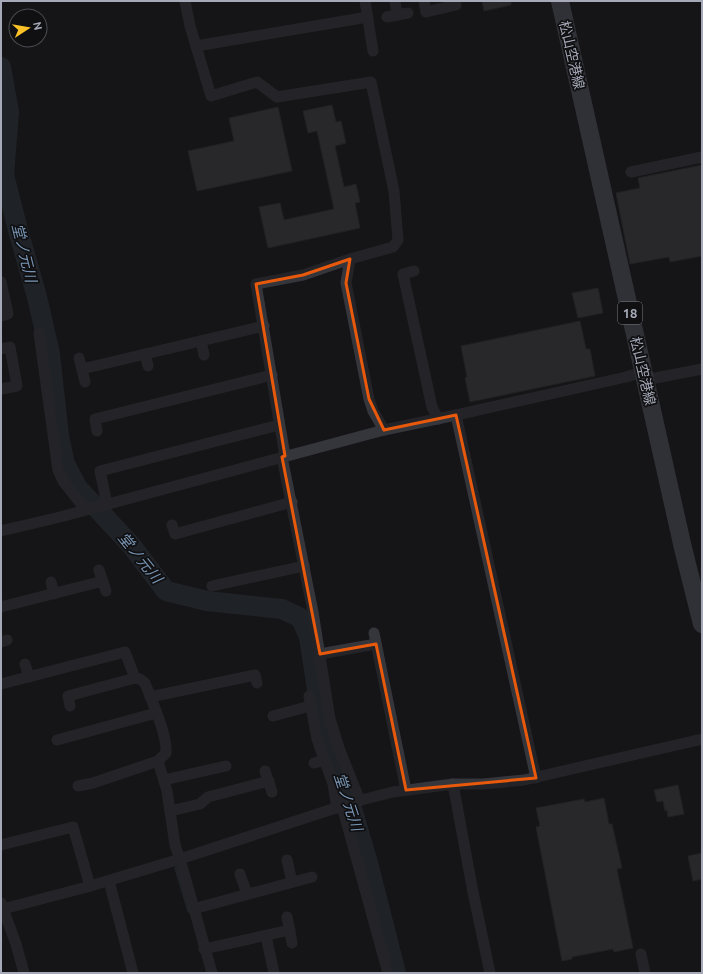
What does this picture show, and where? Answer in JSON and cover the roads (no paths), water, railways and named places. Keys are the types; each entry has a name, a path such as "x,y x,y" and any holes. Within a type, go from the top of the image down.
{"main road":[{"name":"松山空港線","path":"560,1 683,548 702,624"}],"street":[{"path":"185,1 196,46 211,96 257,82 277,97 371,82 394,191 398,240 393,247 350,259 303,275 256,284 284,456 320,654 330,719 334,734 359,801"},
{"path":"365,1 373,51"},
{"path":"395,1 392,16 408,13"},
{"path":"424,1 426,12 450,4"},
{"path":"196,46 368,17"},
{"path":"631,172 702,157"},
{"path":"350,259 346,283 373,411 384,430"},
{"path":"414,271 403,274 432,407 438,419"},
{"path":"1,282 8,314 1,316"},
{"path":"82,369 264,326"},
{"path":"39,334 58,470 63,481 85,510"},
{"path":"201,341 204,355"},
{"path":"1,348 10,347 17,386 1,390"},
{"path":"145,354 148,366"},
{"path":"79,358 85,382"},
{"path":"1,531 384,430 626,377 702,369"},
{"path":"97,431 95,419 155,409 218,389 272,375"},
{"path":"218,389 221,400"},
{"path":"456,415 536,778"},
{"path":"107,504 100,471 280,425"},
{"path":"172,525 175,534 292,502"},
{"path":"212,586 304,566"},
{"path":"4,610 54,594 104,586 99,570"},
{"path":"51,582 54,594"},
{"path":"320,654 375,638 406,790"},
{"path":"1,684 125,652 135,678"},
{"path":"25,664 29,677"},
{"path":"150,697 255,675 257,683"},
{"path":"70,706 68,696 135,678 140,679 145,683 156,712 166,747 166,753 158,761 93,783 77,786"},
{"path":"273,716 310,701 317,739 342,807 388,973"},
{"path":"57,740 156,712"},
{"path":"24,973 16,944 2,910 109,881 359,801 393,792 453,784 483,784 536,778 702,738"},
{"path":"314,764 325,760"},
{"path":"158,761 167,790 175,845 212,973"},
{"path":"164,780 226,766"},
{"path":"170,811 200,804 208,797 269,781"},
{"path":"453,784 490,973"},
{"path":"1,845 73,827 90,886"},
{"path":"286,860 292,882"},
{"path":"240,874 246,894"},
{"path":"193,909 312,877"},
{"path":"109,881 133,973"},
{"path":"287,917 292,943"},
{"path":"204,949 290,930"},
{"path":"266,936 274,973"},
{"path":"641,954 645,973 642,973"}],"waterway":[{"name":"堂ノ元川","path":"1,67 9,112 4,175 37,297 50,354 59,436 65,464 77,487 131,545 166,591 207,601 282,609 301,618 309,637 322,722 348,795 368,863 396,973"},
{"path":"176,868 189,911"}]}
